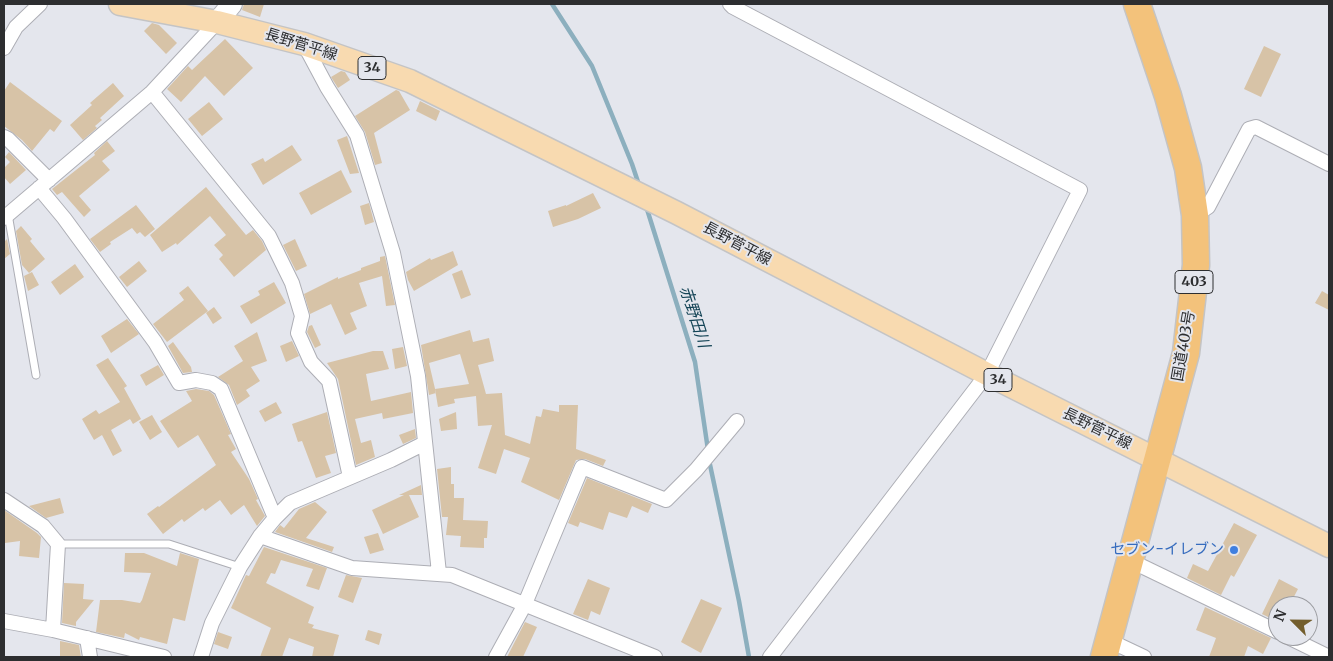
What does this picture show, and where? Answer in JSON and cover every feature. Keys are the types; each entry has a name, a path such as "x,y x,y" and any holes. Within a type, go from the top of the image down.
{"highway":[{"name":"国道403号","path":"1106,649 1186,353 1196,265 1195,215 1188,168 1168,96 1137,4"}],"main road":[{"name":"長野菅平線","path":"120,4 217,22 304,44 410,81 669,209 988,374 1158,458 1329,546"}],"street":[{"path":"4,48 16,27 40,4"},
{"path":"6,216 152,92 232,4"},
{"path":"730,4 1080,190 988,374 796,626 770,657"},
{"path":"304,44 327,87 357,135 390,244 418,376 439,573"},
{"path":"152,92 269,236 292,283 302,316 298,332 311,362 329,381 350,477"},
{"path":"1195,215 1208,208 1249,129 1256,127 1329,164"},
{"path":"4,137 8,139 44,184 64,218 155,342 179,383 196,380 212,383 221,389 275,518"},
{"path":"496,657 524,606 582,467 666,500 696,470 737,421"},
{"path":"201,657 212,623 240,567 260,536 290,503 391,460 424,443"},
{"path":"4,500 43,526 58,544 53,630"},
{"path":"260,536 352,568 452,575 524,606 654,657"},
{"path":"1131,562 1268,627"},
{"path":"4,621 53,630 164,657"},
{"path":"88,638 90,657"},
{"path":"1306,646 1329,657"},
{"path":"1106,649 1144,657"}],"lane":[{"path":"6,216 36,375"},
{"path":"58,544 168,544 240,567"}],"building":[{"path":"244,4 264,4 260,17 242,10"},
{"path":"152,23 159,25 177,43 166,54 144,31"},
{"path":"225,39 253,68 224,96 205,76 181,102 167,89 188,66 192,70"},
{"path":"1264,46 1281,54 1261,97 1244,89"},
{"path":"341,71 345,72 350,80 338,88 331,77"},
{"path":"10,82 62,121 54,132 50,129 32,151 22,140 4,126 4,91"},
{"path":"113,83 124,96 100,118 102,120 95,126 97,128 83,140 70,125 92,105 90,103"},
{"path":"396,90 399,91 410,110 374,133 382,163 375,165 365,132 355,116"},
{"path":"420,101 440,111 436,121 416,111"},
{"path":"209,102 223,119 202,136 188,119"},
{"path":"347,136 359,173 350,174 337,140"},
{"path":"107,141 115,151 102,161 110,170 79,196 91,210 84,217 62,192 57,195 52,189 95,155 94,153"},
{"path":"292,145 302,160 263,185 251,164 263,158 265,162"},
{"path":"9,152 26,170 10,184 4,177 4,168 10,162 5,157"},
{"path":"341,170 352,192 311,215 299,193"},
{"path":"206,187 246,235 253,230 262,241 266,250 234,277 219,259 223,255 214,245 226,235 210,216 177,245 176,243 162,252 150,235"},
{"path":"593,193 601,208 578,219 553,227 548,211 566,206"},
{"path":"369,203 374,222 365,225 360,206"},
{"path":"136,205 155,229 145,237 140,232 137,234 132,228 110,242 111,244 100,252 90,239"},
{"path":"21,226 32,239 30,241 45,259 29,273 22,265 16,231"},
{"path":"7,239 10,254 4,259 4,242"},
{"path":"295,239 307,266 296,271 283,245"},
{"path":"453,251 458,265 414,291 406,272 430,258 431,260"},
{"path":"385,256 395,305 386,306 382,276 359,283 367,306 350,313 357,329 345,335 331,304 310,314 304,294 338,277 338,279 361,270 361,268 380,261 380,257"},
{"path":"139,261 147,271 127,287 119,277"},
{"path":"75,264 84,277 60,295 51,282"},
{"path":"462,270 471,295 461,299 452,274"},
{"path":"32,272 39,285 28,291 24,276"},
{"path":"274,282 286,303 251,324 240,306 260,295 258,291"},
{"path":"188,286 208,311 167,342 153,324 184,300 179,293"},
{"path":"1322,291 1329,295 1329,310 1315,303"},
{"path":"214,307 222,318 213,324 206,313"},
{"path":"127,319 139,334 111,353 101,336"},
{"path":"312,325 321,345 315,348 307,332 309,326"},
{"path":"470,330 473,342 489,338 494,361 478,365 486,394 502,393 505,435 530,444 536,416 541,417 543,409 559,412 559,405 578,405 576,449 606,460 603,466 585,459 576,460 559,500 521,482 530,458 504,449 496,474 478,468 492,425 478,426 476,396 454,399 455,403 438,407 436,393 429,395 421,345","holes":["460,354 469,384 435,389 429,363"]},
{"path":"257,332 267,361 251,367 260,381 246,390 250,396 237,405 229,385 218,377 243,361 234,346"},
{"path":"292,341 299,356 286,362 280,346"},
{"path":"173,342 191,367 192,372 183,373 168,346"},
{"path":"403,347 407,366 395,369 392,349"},
{"path":"373,351 383,351 389,369 366,374 371,401 411,392 413,413 383,419 382,413 355,419 361,443 371,440 375,457 356,465 338,379 327,363"},
{"path":"108,358 127,386 124,388 141,419 133,424 130,419 111,430 122,451 113,456 102,435 94,440 82,419 96,410 99,414 120,402 96,365"},
{"path":"158,365 164,375 146,386 140,375"},
{"path":"196,389 209,391 214,395 231,434 228,435 236,449 231,452 249,479 258,499 256,500 265,516 257,526 244,505 231,515 220,500 205,511 203,508 184,522 182,519 163,534 147,514 216,465 198,435 178,448 160,421 192,401 186,391"},
{"path":"276,402 282,413 265,422 259,411"},
{"path":"327,412 336,453 325,456 331,473 316,478 302,441 298,442 292,424"},
{"path":"456,412 457,429 441,431 439,419"},
{"path":"152,415 162,432 150,440 139,422"},
{"path":"415,429 416,438 403,444 399,435"},
{"path":"451,467 451,484 454,484 454,498 464,498 463,520 488,521 487,538 484,538 484,548 460,547 461,536 446,535 448,517 442,517 437,469"},
{"path":"587,478 652,504 648,513 632,506 627,518 609,512 603,530 580,522 578,527 568,523"},
{"path":"421,485 422,495 409,495 419,517 383,534 372,510"},
{"path":"60,498 64,513 46,518 29,506"},
{"path":"315,502 327,512 306,538 334,547 332,552 275,532 280,525 284,528 299,509"},
{"path":"4,510 41,537 39,558 19,556 20,541 5,543"},
{"name":"セブン-イレブン","path":"1234,523 1257,535 1234,577 1231,575 1221,595 1187,578 1193,564 1208,571"},
{"path":"378,533 384,550 370,554 364,537"},
{"path":"264,547 327,568 319,590 306,586 313,569 281,560 275,574 271,573 266,583 314,607 308,623 314,625 312,628 339,635 333,657 312,657 314,647 289,638 282,657 260,657 271,628 231,608 246,575 249,576"},
{"path":"125,553 144,553 177,566 180,553 199,559 185,621 173,618 167,644 140,637 139,640 125,633 124,638 96,632 100,600 122,600 140,603 142,600 151,573 124,572"},
{"path":"346,575 362,578 353,603 338,597"},
{"path":"588,579 610,588 600,615 591,611 588,620 573,614"},
{"path":"1279,579 1298,589 1294,596 1271,596"},
{"path":"64,583 84,584 83,599 94,600 76,622 76,626 62,623"},
{"path":"701,599 722,608 701,653 681,642"},
{"path":"1268,602 1268,617 1262,614"},
{"path":"1205,607 1268,637 1268,644 1263,654 1248,646 1244,657 1209,657 1216,638 1196,630"},
{"path":"525,622 537,627 523,657 507,657"},
{"path":"368,630 382,634 379,645 365,640"},
{"path":"218,632 232,637 228,649 214,644"},
{"path":"60,641 79,645 81,657 60,657"}],"waterway":[{"name":"赤野田川","path":"552,4 592,66 639,185"},
{"name":"赤野田川","path":"646,206 695,362 708,450"},
{"name":"赤野田川","path":"709,460 749,657"}],"place":[{"name":"セブン-イレブン","path":"1234,550"}]}
